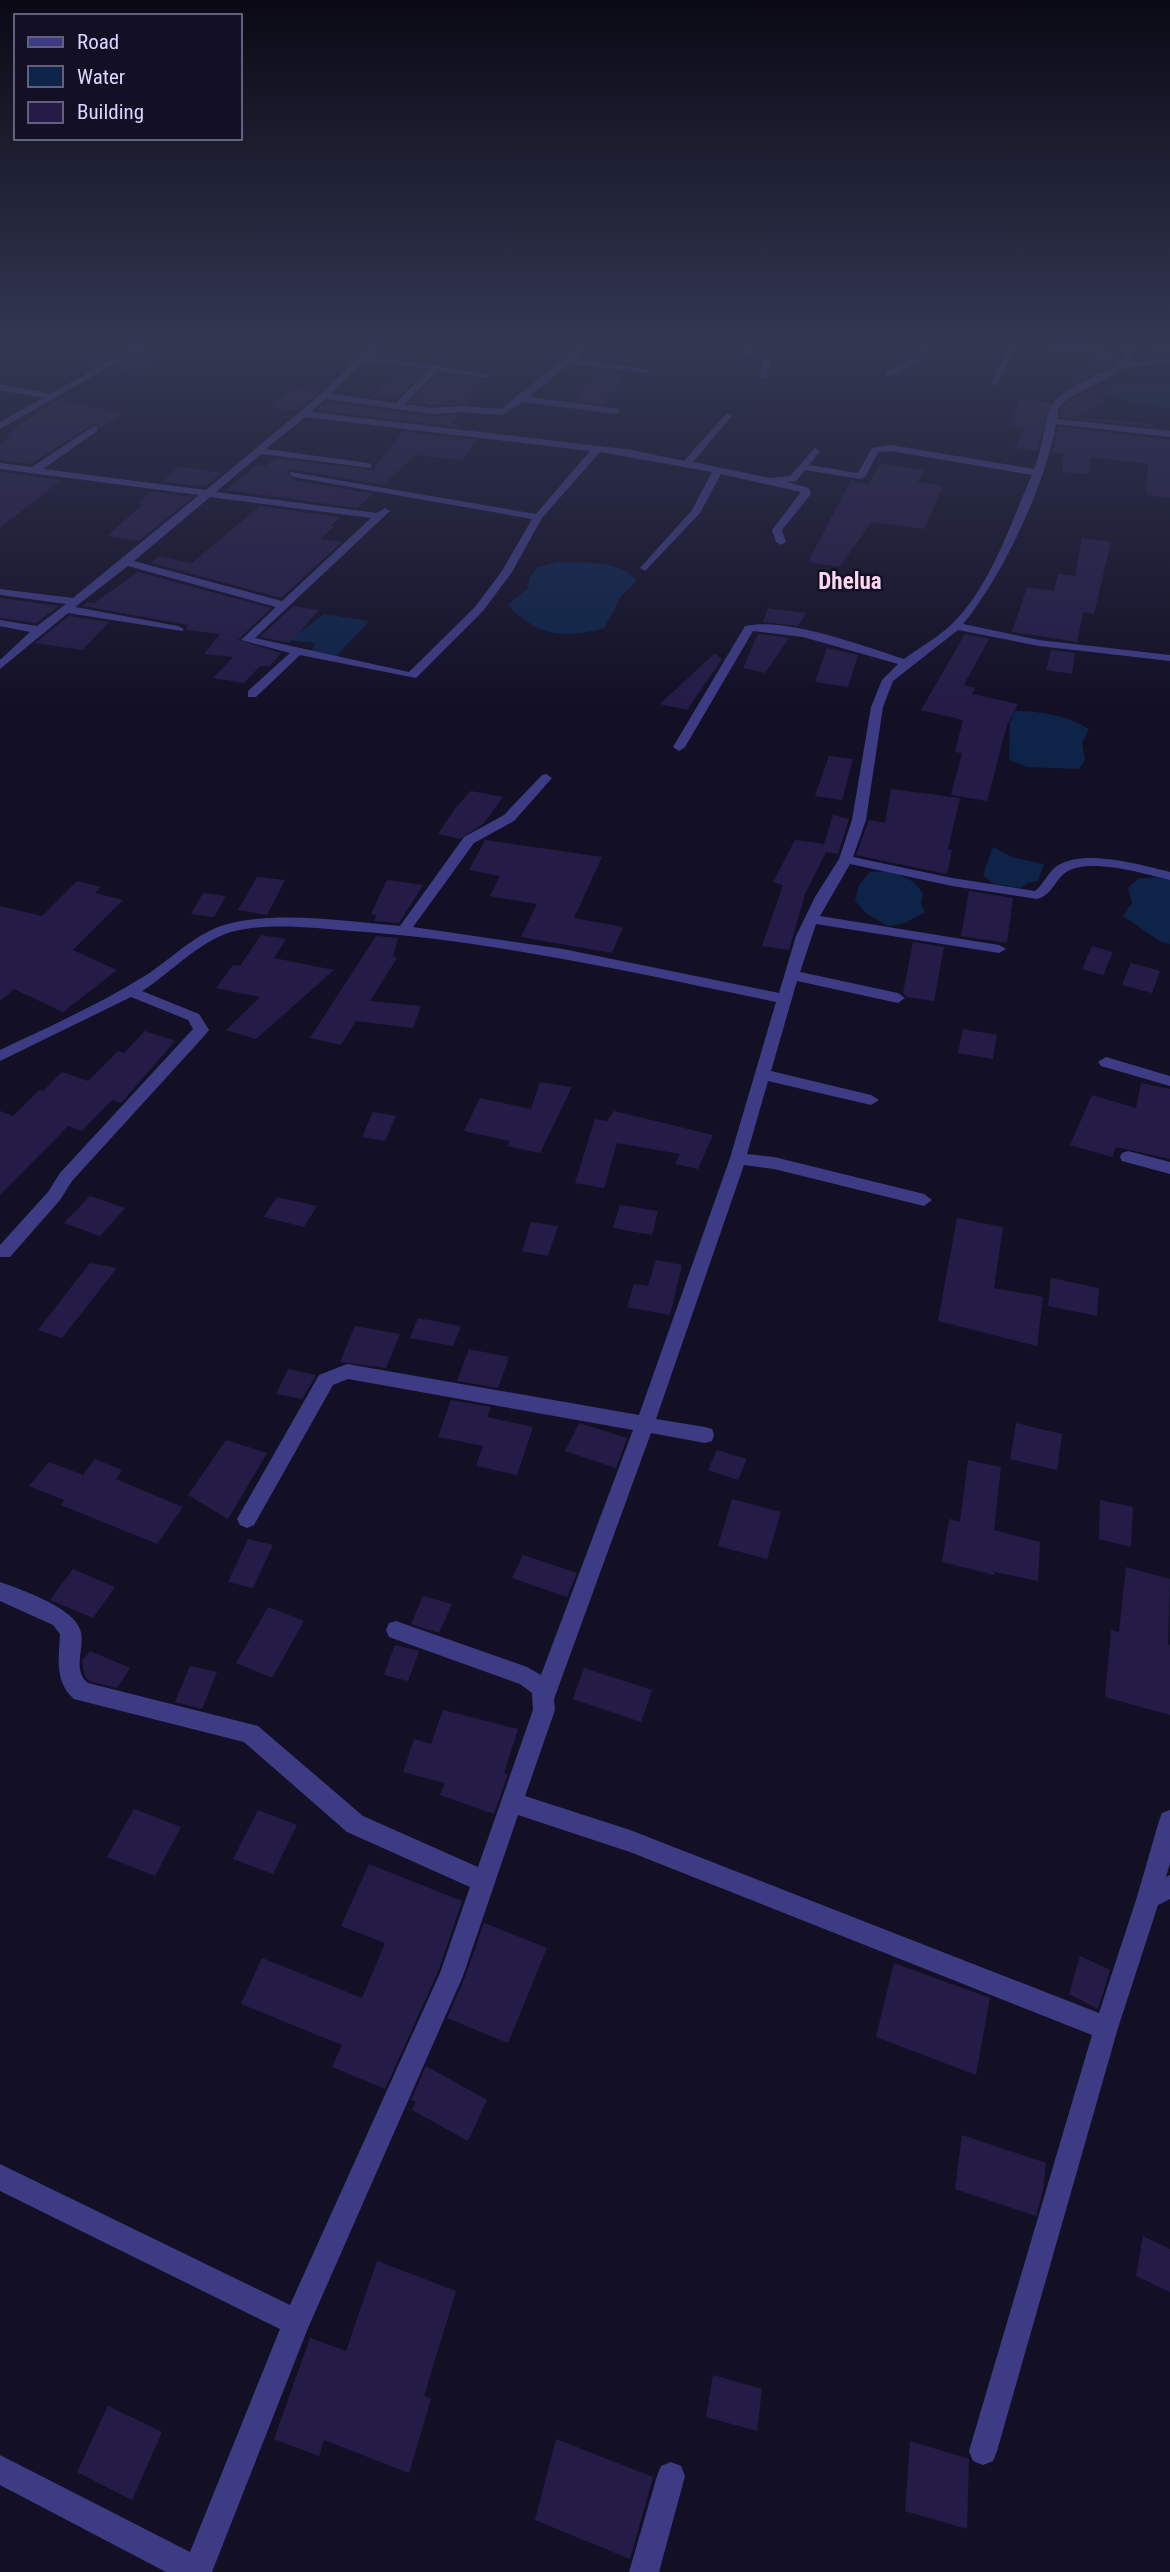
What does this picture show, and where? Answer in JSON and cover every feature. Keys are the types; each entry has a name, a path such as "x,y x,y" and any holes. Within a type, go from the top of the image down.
{"street":[{"path":"33,471 46,462"},
{"path":"0,666 39,630 126,562 246,462"},
{"path":"339,462 368,466"},
{"path":"0,466 207,494 382,513 247,639 412,676 479,609 506,572 538,517 586,462"},
{"path":"681,462 806,490 804,497 777,530 781,542"},
{"path":"770,481 793,478 807,462"},
{"path":"803,467 861,476 868,462"},
{"path":"973,462 1038,473"},
{"path":"543,1699 645,1424 738,1157 790,975 811,919 846,859 859,820 877,707 888,680 906,663 956,626 978,599 998,564 1042,462"},
{"path":"645,568 696,511 718,470"},
{"path":"294,474 538,517"},
{"path":"126,562 283,605"},
{"path":"0,592 178,629"},
{"path":"0,623 39,630"},
{"path":"956,626 1038,643 1170,658"},
{"path":"679,747 749,628 768,627 867,650 906,663"},
{"path":"252,694 298,651"},
{"path":"405,928 469,840 509,818 546,778"},
{"path":"846,859 952,882 1037,895 1044,893 1060,870 1072,863 1089,862 1170,876"},
{"path":"811,919 999,949"},
{"path":"0,1056 101,1008 153,978 196,945 228,928 261,924 405,928 495,942 784,999"},
{"path":"790,975 898,998"},
{"path":"1,1252 201,1030 194,1017 130,991"},
{"path":"1106,1062 1170,1081"},
{"path":"762,1074 871,1100"},
{"path":"738,1157 774,1163 924,1200"},
{"path":"1128,1157 1170,1168"},
{"path":"247,1519 326,1380 336,1373 347,1371 705,1435"},
{"path":"0,1591 60,1618 71,1631 69,1670 72,1684 82,1692 250,1733 355,1824 486,1882"},
{"path":"0,2469 197,2572 296,2323 451,1976 544,1710 542,1688 527,1677 396,1630"},
{"path":"513,1803 630,1841 1106,2028"},
{"path":"983,2451 1106,2028 1160,1892 1170,1821"},
{"path":"0,2177 296,2323"},
{"path":"644,2572 671,2476"}],"water":[{"path":"560,562 612,566 622,569 637,581 622,595 604,628 563,634 552,632 529,623 508,605 528,588 529,579 537,567"},
{"path":"324,614 369,621 336,656 311,652 315,643 289,640"},
{"path":"1014,711 1053,715 1089,729 1082,743 1085,760 1079,769 1027,767 1009,760 1010,723"},
{"path":"993,847 1012,857 1044,864 1038,881 1021,888 994,884 983,875"},
{"path":"890,871 914,882 923,893 921,903 925,912 905,923 888,926 867,914 855,901 859,885 870,872"},
{"path":"1139,878 1170,878 1170,944 1161,942 1123,916 1132,903 1128,888"}],"building":[{"path":"270,462 308,462 373,470 379,462 408,462 383,485 291,469 287,472 294,480 373,494 357,508 226,490 258,464 266,466"},
{"path":"1063,462 1090,462 1089,474 1062,472"},
{"path":"1132,462 1170,462 1170,498 1146,495 1148,464"},
{"path":"880,464 924,470 917,482 943,486 924,529 872,522 839,567 808,562 851,480 869,484"},
{"path":"179,466 221,473 205,487 162,482"},
{"path":"0,472 61,480 0,528"},
{"path":"151,491 193,497 139,541 107,536 143,504 138,504"},
{"path":"260,506 340,517 330,526 334,527 320,539 342,542 281,598 151,563 159,556 192,563"},
{"path":"1082,538 1111,542 1094,614 1083,612 1077,642 1012,632 1027,587 1054,591 1058,574 1075,576"},
{"path":"138,572 271,608 238,640 281,653 270,666 260,666 244,683 213,678 233,657 204,654 220,634 186,630 188,625 83,606 87,602 94,603"},
{"path":"0,598 59,606 36,623 0,618"},
{"path":"293,606 319,610 290,643 260,637"},
{"path":"768,608 806,613 798,626 763,622"},
{"path":"69,616 109,622 82,650 35,643"},
{"path":"758,634 789,638 765,673 743,668"},
{"path":"965,634 989,639 964,685 975,688 972,694 1018,704 1007,725 987,801 951,795 962,753 955,752 963,720 921,710"},
{"path":"827,648 858,655 848,687 815,682"},
{"path":"1051,650 1075,653 1072,674 1046,670"},
{"path":"715,653 722,659 687,710 660,704"},
{"path":"829,756 853,759 842,800 815,796"},
{"path":"891,789 960,798 948,849 952,850 947,874 856,855 869,820 885,823"},
{"path":"471,791 503,797 484,823 460,839 438,834 454,810"},
{"path":"833,815 849,819 838,854 826,852 805,894 789,950 762,946 783,885 773,882 795,840 824,844"},
{"path":"485,840 602,857 574,918 623,927 612,953 521,937 537,904 490,896 500,876 469,870"},
{"path":"257,877 285,880 267,915 238,910"},
{"path":"387,880 423,885 399,923 374,921 377,915 371,914"},
{"path":"77,881 101,887 95,893 123,900 73,950 117,970 63,1012 14,989 0,1001 0,906 42,916"},
{"path":"969,891 1013,898 1007,943 961,936"},
{"path":"203,893 226,896 214,917 191,914"},
{"path":"261,935 286,939 274,958 334,970 256,1039 226,1030 260,997 216,988 233,965 240,966"},
{"path":"376,936 398,938 393,957 397,958 370,1001 421,1006 413,1028 356,1021 341,1045 310,1038"},
{"path":"913,942 944,947 934,1001 907,997 903,993"},
{"path":"1092,946 1113,952 1103,975 1082,969"},
{"path":"1131,963 1160,971 1152,993 1122,985"},
{"path":"963,1029 997,1035 993,1059 958,1053"},
{"path":"145,1031 175,1041 121,1103 112,1100 82,1131 68,1126 0,1195 0,1111 13,1116 62,1072 88,1081 118,1051 124,1053"},
{"path":"540,1082 572,1087 540,1153 507,1146 510,1141 464,1131 480,1098 531,1109"},
{"path":"1141,1083 1170,1089 1170,1159 1116,1147 1112,1157 1070,1145 1092,1095 1136,1108"},
{"path":"614,1111 713,1135 698,1169 675,1164 680,1154 617,1143 604,1188 575,1183 595,1119 607,1121"},
{"path":"373,1112 396,1116 385,1141 362,1137"},
{"path":"90,1196 125,1208 100,1236 64,1223"},
{"path":"277,1197 317,1206 304,1227 264,1217"},
{"path":"620,1205 658,1211 652,1235 613,1228"},
{"path":"957,1218 1003,1227 994,1288 1043,1297 1037,1346 938,1321"},
{"path":"531,1222 558,1226 548,1256 522,1251"},
{"path":"656,1260 682,1265 670,1315 627,1307 634,1284 648,1286"},
{"path":"90,1263 117,1268 62,1338 38,1330"},
{"path":"1051,1278 1099,1288 1097,1316 1048,1306"},
{"path":"418,1318 461,1326 453,1346 410,1338"},
{"path":"355,1326 400,1334 386,1368 340,1362"},
{"path":"469,1349 509,1357 498,1388 457,1381"},
{"path":"288,1369 316,1375 302,1399 276,1394"},
{"path":"451,1400 491,1407 487,1417 533,1427 517,1475 476,1466 483,1446 438,1437"},
{"path":"579,1423 627,1438 616,1468 565,1451"},
{"path":"1016,1423 1062,1434 1057,1470 1010,1459"},
{"path":"226,1440 267,1453 228,1519 188,1495"},
{"path":"717,1450 747,1459 738,1480 708,1470"},
{"path":"95,1459 122,1470 116,1479 183,1507 157,1544 61,1505 64,1500 29,1486 49,1462 83,1475"},
{"path":"968,1460 1001,1467 994,1530 1040,1542 1038,1581 995,1572 994,1575 942,1562 949,1519 960,1522"},
{"path":"732,1499 781,1512 767,1559 718,1546"},
{"path":"1100,1500 1133,1507 1131,1547 1099,1539"},
{"path":"248,1539 273,1545 253,1588 228,1582"},
{"path":"523,1555 577,1573 567,1597 512,1578"},
{"path":"1126,1567 1170,1579 1170,1715 1105,1697 1111,1630 1119,1632"},
{"path":"73,1569 115,1587 93,1618 50,1600"},
{"path":"423,1596 452,1604 439,1633 411,1624"},
{"path":"268,1607 304,1621 272,1678 236,1663"},
{"path":"395,1645 419,1651 408,1681 384,1675"},
{"path":"90,1651 130,1668 117,1688 89,1681 85,1676 82,1661"},
{"path":"190,1666 217,1672 202,1709 175,1702"},
{"path":"584,1668 652,1690 641,1722 573,1699"},
{"path":"443,1710 518,1729 504,1773 508,1774 494,1814 440,1795 445,1783 403,1772 414,1739 431,1744"},
{"path":"134,1809 181,1827 155,1876 107,1857"},
{"path":"258,1810 297,1825 273,1874 233,1859"},
{"path":"369,1864 462,1901 438,1972 385,2089 332,2067 342,2045 241,2004 262,1958 362,1998 385,1943 341,1926"},
{"path":"484,1923 547,1948 508,2043 447,2018"},
{"path":"1080,1956 1110,1970 1098,2009 1069,1994"},
{"path":"894,1963 990,1998 976,2075 876,2037"},
{"path":"426,2066 487,2100 468,2141 412,2110 416,2102 411,2100"},
{"path":"962,2135 1046,2163 1036,2216 955,2189"},
{"path":"1143,2236 1170,2249 1170,2292 1136,2276"},
{"path":"377,2261 456,2291 424,2396 431,2399 409,2473 324,2440 319,2456 274,2439 310,2338 346,2351"},
{"path":"713,2375 762,2389 757,2431 706,2417"},
{"path":"108,2406 162,2432 132,2500 77,2472"},
{"path":"556,2439 653,2477 630,2559 535,2520"},
{"path":"910,2441 969,2459 967,2529 905,2511"}],"district":[{"name":"Dhelua","path":"850,581"}]}
